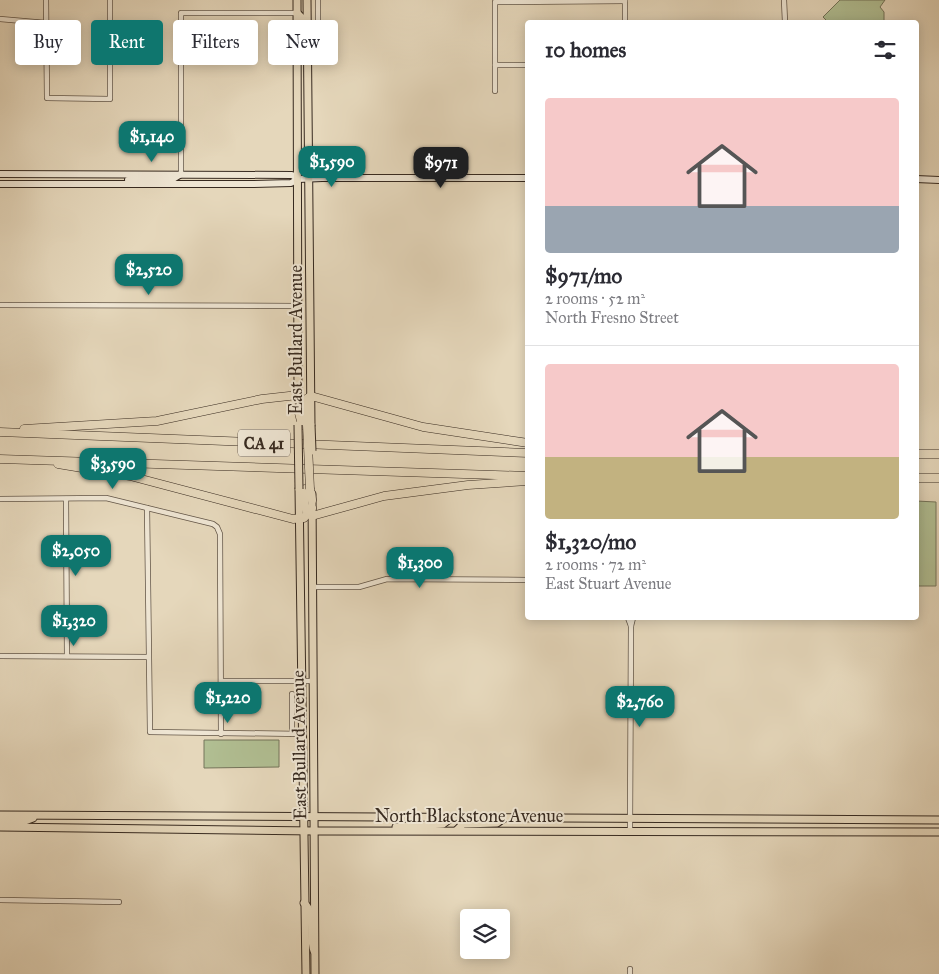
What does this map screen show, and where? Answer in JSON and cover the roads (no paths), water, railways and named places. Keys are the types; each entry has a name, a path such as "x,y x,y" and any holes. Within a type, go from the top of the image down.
{"highway":[{"path":"0,431 157,421 262,399 311,396 439,430 525,444"},
{"path":"300,398 298,409 305,425"},
{"path":"300,398 305,425 305,508 311,509 392,495 468,485 525,481"},
{"name":"CA 41","path":"0,431 525,453"},
{"path":"919,454 939,454"},
{"name":"CA 41","path":"0,459 525,476"},
{"path":"26,459 130,476 300,520 311,509"},
{"path":"919,478 939,478"},
{"path":"306,489 311,509"}],"main road":[{"name":"East Bullard Avenue","path":"297,0 300,398"},
{"name":"East Bullard Avenue","path":"307,0 307,20"},
{"path":"297,13 302,20"},
{"name":"East Bullard Avenue","path":"305,425 311,396 308,65"},
{"path":"0,174 292,175 298,179"},
{"path":"123,184 129,180 178,178 181,174"},
{"path":"0,184 291,184 298,179 309,178 525,178"},
{"path":"919,179 939,180"},
{"name":"East Bullard Avenue","path":"304,903 300,520 306,489"},
{"name":"East Bullard Avenue","path":"311,509 315,956"},
{"name":"North Blackstone Avenue","path":"0,815 939,820"},
{"path":"0,821 25,820 40,816"},
{"path":"374,831 411,824 443,824 451,818"},
{"path":"457,830 463,824 497,823 504,818"},
{"name":"North Blackstone Avenue","path":"0,827 315,831 630,830 939,832"},
{"path":"304,903 309,911 310,943 315,956 316,974"},
{"path":"304,903 306,974"}],"street":[{"path":"46,0 46,20"},
{"path":"46,65 46,98 110,98 110,0"},
{"path":"318,0 318,20"},
{"path":"784,0 785,20"},
{"path":"496,91 495,2 625,1 625,20"},
{"path":"181,174 181,13 297,13"},
{"path":"0,19 15,20"},
{"path":"495,65 525,65"},
{"path":"0,305 298,306"},
{"path":"0,499 106,498 217,527 220,534 221,734"},
{"path":"66,499 67,656"},
{"path":"147,508 150,732 303,734"},
{"path":"313,587 359,587 386,579 525,580"},
{"path":"629,620 631,626"},
{"path":"630,830 632,620"},
{"path":"0,656 148,658"},
{"path":"221,681 313,681"},
{"path":"292,694 292,734"},
{"path":"0,900 118,902"}]}
